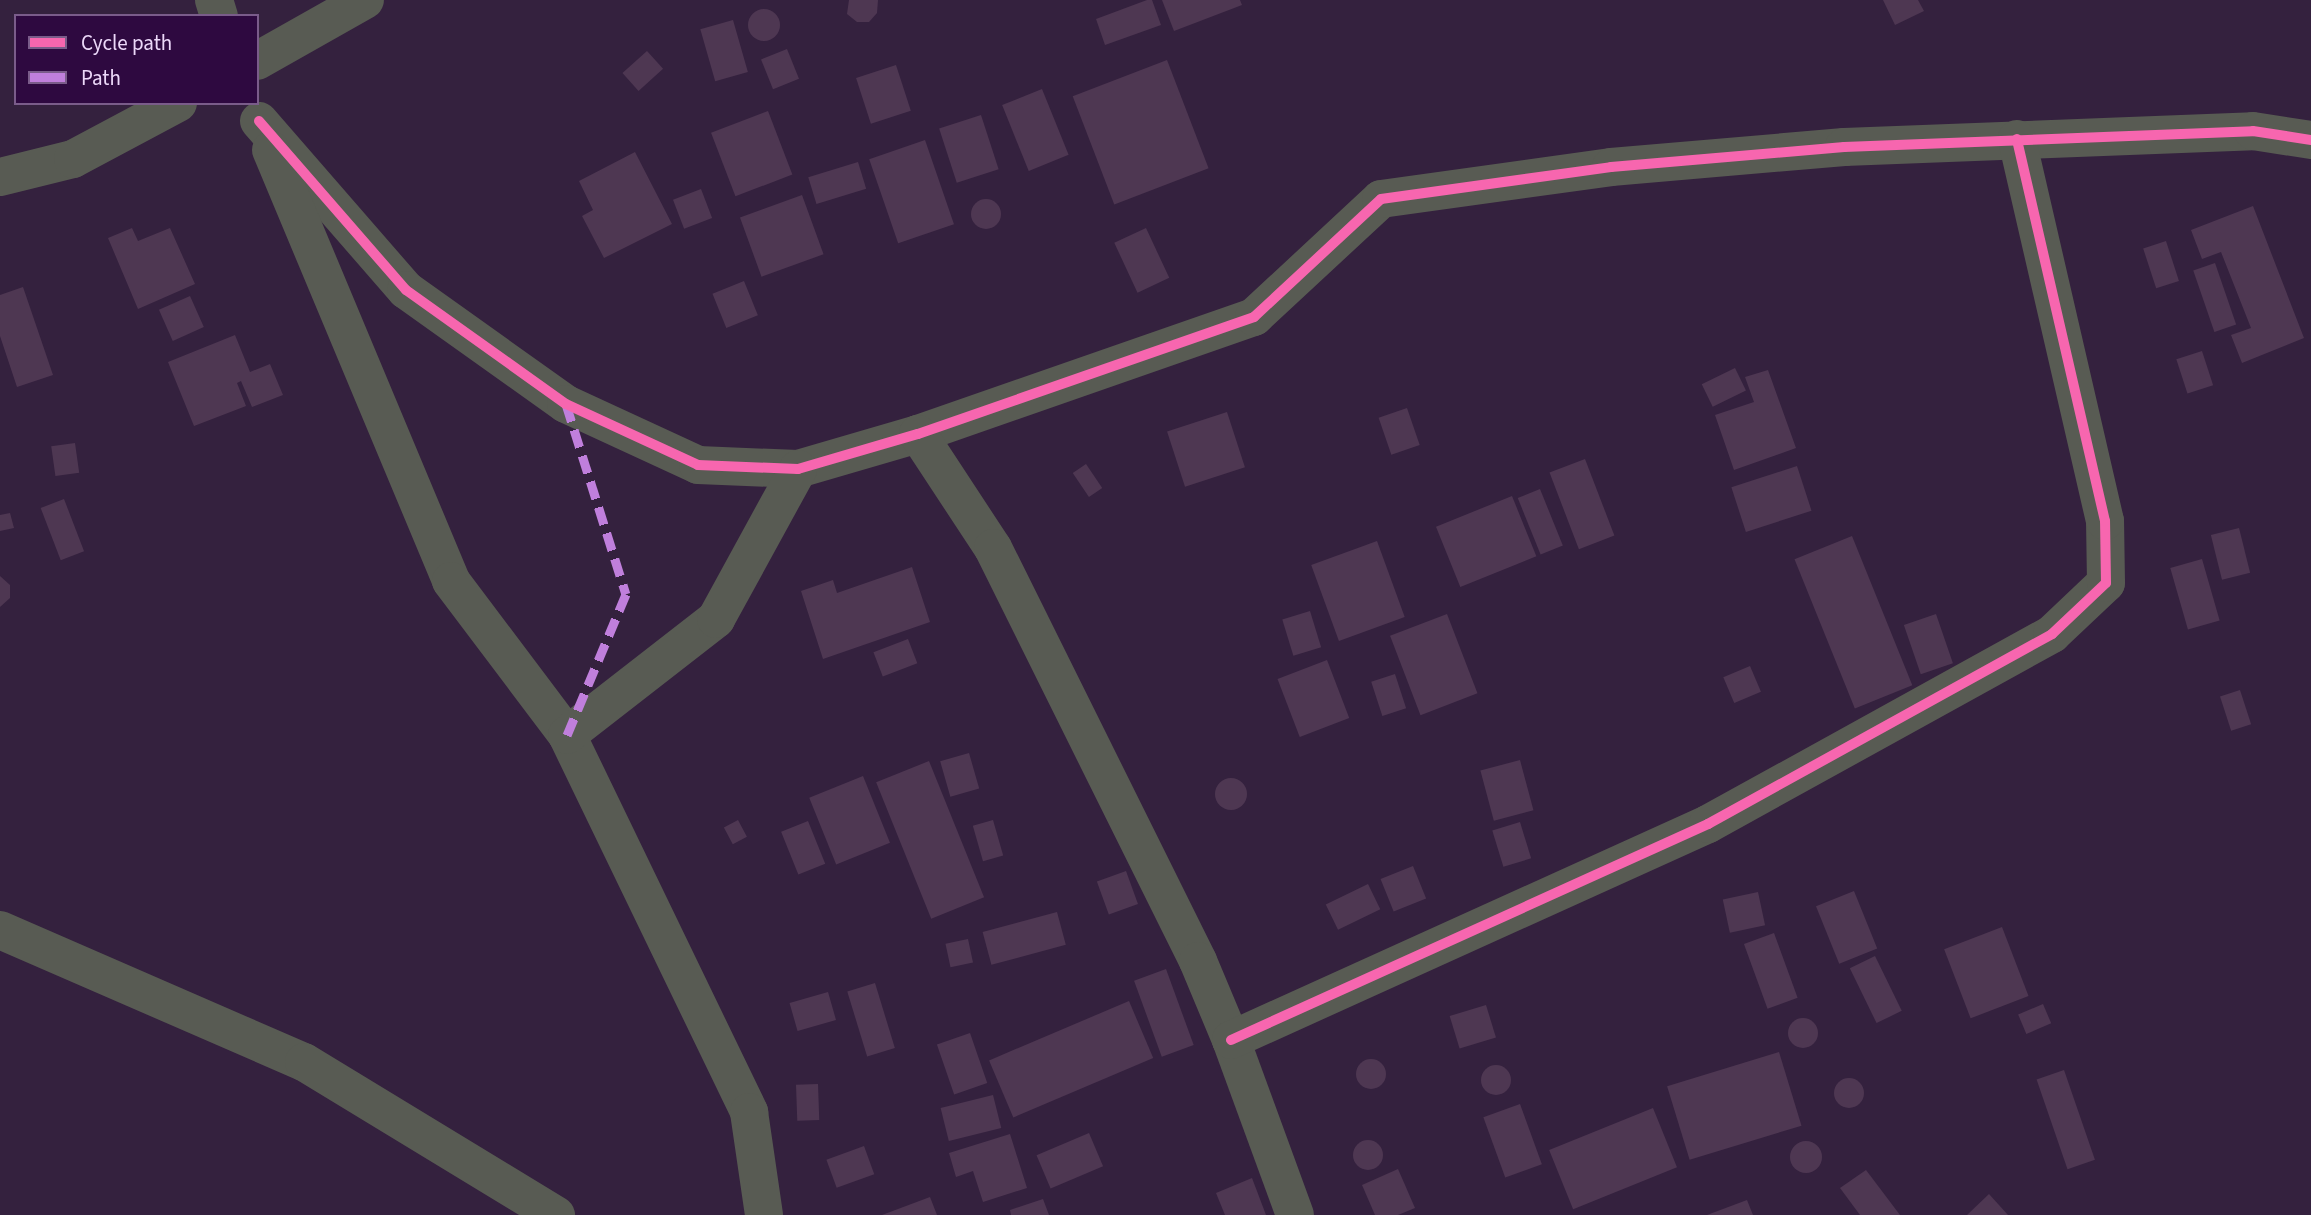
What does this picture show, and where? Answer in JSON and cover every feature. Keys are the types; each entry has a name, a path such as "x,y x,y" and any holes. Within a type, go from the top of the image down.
{"street":[{"path":"259,60 365,0"},
{"path":"0,177 73,159 174,105"},
{"path":"256,112 406,290 566,404 698,466 799,470 918,434 1254,317 1381,199 1611,167 1844,147 2253,131 2311,140"},
{"path":"256,112 451,581 567,735 750,1112 764,1215"},
{"path":"1231,1040 1707,824 2052,634 2106,583 2105,521 2017,139"},
{"path":"918,434 993,548 1198,961 1231,1040 1295,1215"},
{"path":"567,735 716,619 799,470"},
{"path":"0,930 304,1062 556,1215"}],"building":[{"path":"849,0 878,0 877,13 869,22 857,22 847,14"},
{"path":"1152,0 1161,25 1105,45 1096,19"},
{"path":"1162,0 1240,0 1242,5 1174,31"},
{"path":"1883,0 1918,0 1924,11 1895,25"},
{"path":"764,9 775,14 780,25 775,36 764,41 753,36 748,25 753,14"},
{"path":"733,20 748,72 715,81 700,29"},
{"path":"787,49 799,79 773,89 761,59"},
{"path":"647,51 663,69 639,91 622,73"},
{"path":"1167,60 1209,168 1114,204 1073,96"},
{"path":"896,65 911,111 871,124 856,78"},
{"path":"1042,89 1069,155 1029,171 1002,105"},
{"path":"768,111 792,174 735,196 711,133"},
{"path":"981,115 999,169 957,183 939,129"},
{"path":"925,140 954,224 898,243 869,159"},
{"path":"635,152 672,224 604,258 582,216 593,210 579,181"},
{"path":"858,162 866,189 816,204 808,177"},
{"path":"701,189 712,218 684,229 673,200"},
{"path":"802,195 824,254 762,277 740,218"},
{"path":"986,199 997,203 1001,214 997,225 986,229 975,225 971,214 975,203"},
{"path":"2253,206 2304,338 2242,363 2231,335 2251,328 2221,252 2202,259 2191,230"},
{"path":"132,228 138,241 170,228 195,284 138,309 108,238"},
{"path":"1146,228 1169,278 1138,293 1114,243"},
{"path":"2166,241 2179,281 2156,288 2143,248"},
{"path":"2215,263 2236,324 2214,332 2193,270"},
{"path":"744,281 758,315 726,328 712,294"},
{"path":"23,287 53,375 17,387 0,336 0,295"},
{"path":"190,296 204,327 173,341 159,310"},
{"path":"235,335 250,372 270,364 283,395 252,407 241,381 237,383 246,406 194,426 168,362"},
{"path":"2202,351 2213,385 2187,394 2176,359"},
{"path":"1735,368 1746,390 1713,407 1702,384"},
{"path":"1768,370 1796,448 1734,470 1715,415 1754,402 1745,377"},
{"path":"1407,408 1420,445 1391,455 1379,418"},
{"path":"1227,412 1245,467 1185,487 1167,431"},
{"path":"75,443 79,473 55,476 51,446"},
{"path":"1585,459 1614,536 1579,549 1550,473"},
{"path":"1086,464 1102,488 1089,497 1073,473"},
{"path":"1797,466 1812,511 1746,532 1731,487"},
{"path":"1540,489 1563,546 1541,555 1518,498"},
{"path":"1512,496 1536,556 1460,587 1436,527"},
{"path":"64,499 84,551 61,560 41,508"},
{"path":"10,513 14,528 0,531 0,515"},
{"path":"2239,528 2250,573 2222,580 2211,535"},
{"path":"1852,536 1912,685 1855,709 1795,559"},
{"path":"1377,541 1405,617 1339,641 1311,565"},
{"path":"2202,559 2220,621 2188,630 2170,568"},
{"path":"912,567 930,622 823,659 801,591 833,580 837,593"},
{"path":"0,576 10,585 10,598 0,607"},
{"path":"1310,611 1321,647 1293,656 1282,619"},
{"path":"1447,614 1477,693 1421,715 1390,636"},
{"path":"1936,614 1953,663 1921,674 1904,625"},
{"path":"908,639 917,663 883,677 873,652"},
{"path":"1327,660 1349,718 1300,737 1278,679"},
{"path":"1750,666 1761,692 1734,703 1723,677"},
{"path":"1395,674 1406,708 1382,716 1371,682"},
{"path":"2240,690 2251,724 2231,731 2220,696"},
{"path":"969,753 979,789 950,797 940,761"},
{"path":"1520,760 1533,810 1494,821 1480,771"},
{"path":"929,761 984,897 931,919 876,782"},
{"path":"863,776 890,843 836,864 809,798"},
{"path":"1231,778 1242,783 1247,794 1242,805 1231,810 1220,805 1215,794 1220,783"},
{"path":"738,820 747,837 733,844 724,828"},
{"path":"993,820 1003,856 983,861 973,826"},
{"path":"808,821 825,864 798,875 781,832"},
{"path":"1520,822 1531,858 1503,867 1492,830"},
{"path":"1413,866 1426,898 1394,912 1381,879"},
{"path":"1126,871 1138,904 1109,914 1097,882"},
{"path":"1368,884 1380,909 1338,930 1326,905"},
{"path":"1854,891 1877,948 1839,964 1816,906"},
{"path":"1758,892 1765,925 1730,933 1723,899"},
{"path":"1057,912 1066,945 991,965 983,932"},
{"path":"2002,927 2029,996 1971,1018 1944,949"},
{"path":"1774,933 1798,998 1768,1009 1744,944"},
{"path":"968,939 973,962 950,967 946,944"},
{"path":"1875,956 1902,1011 1877,1023 1850,968"},
{"path":"1166,969 1194,1045 1162,1057 1134,981"},
{"path":"875,983 895,1048 867,1057 847,991"},
{"path":"828,992 836,1020 798,1031 790,1003"},
{"path":"1129,1001 1153,1058 1013,1117 989,1060"},
{"path":"2043,1004 2051,1023 2026,1034 2018,1015"},
{"path":"1486,1005 1496,1038 1460,1049 1450,1016"},
{"path":"1803,1018 1814,1022 1818,1033 1814,1044 1803,1048 1792,1044 1788,1033 1792,1022"},
{"path":"970,1033 987,1083 954,1095 937,1044"},
{"path":"1779,1052 1802,1126 1690,1160 1667,1086"},
{"path":"1371,1059 1382,1063 1386,1074 1382,1085 1371,1089 1360,1085 1356,1074 1360,1063"},
{"path":"1496,1065 1507,1069 1511,1080 1507,1091 1496,1095 1485,1091 1481,1080 1485,1069"},
{"path":"2064,1070 2095,1160 2068,1169 2037,1079"},
{"path":"1849,1078 1860,1082 1864,1093 1860,1104 1849,1108 1838,1104 1834,1093 1838,1082"},
{"path":"818,1084 819,1120 797,1121 796,1085"},
{"path":"993,1095 1001,1128 949,1141 941,1108"},
{"path":"1520,1104 1542,1164 1505,1177 1483,1117"},
{"path":"1653,1108 1677,1167 1573,1209 1549,1150"},
{"path":"1089,1133 1103,1166 1051,1188 1037,1155"},
{"path":"1010,1134 1027,1188 983,1202 973,1171 956,1177 949,1153"},
{"path":"1368,1140 1379,1144 1383,1155 1379,1166 1368,1170 1357,1166 1353,1155 1357,1144"},
{"path":"1806,1141 1817,1146 1822,1157 1817,1168 1806,1173 1795,1168 1790,1157 1795,1146"},
{"path":"864,1146 874,1174 837,1188 826,1160"},
{"path":"1398,1169 1415,1208 1398,1215 1375,1215 1362,1185"},
{"path":"1866,1170 1900,1215 1860,1215 1840,1188"},
{"path":"1252,1178 1266,1215 1225,1215 1216,1193"},
{"path":"1989,1194 2008,1215 1967,1215"},
{"path":"930,1197 937,1215 882,1215"},
{"path":"1043,1199 1049,1215 1011,1215 1010,1210"},
{"path":"1747,1200 1753,1215 1707,1215"}],"marked path":[{"path":"566,404 626,594 567,735"}],"cycle path":[{"path":"259,121 406,290 566,404 698,465 798,469 918,434 1254,317 1381,199 1611,167 1844,147 2253,131 2311,140"},
{"path":"1231,1040 1708,824 2052,634 2106,583 2105,521 2017,139"}]}
